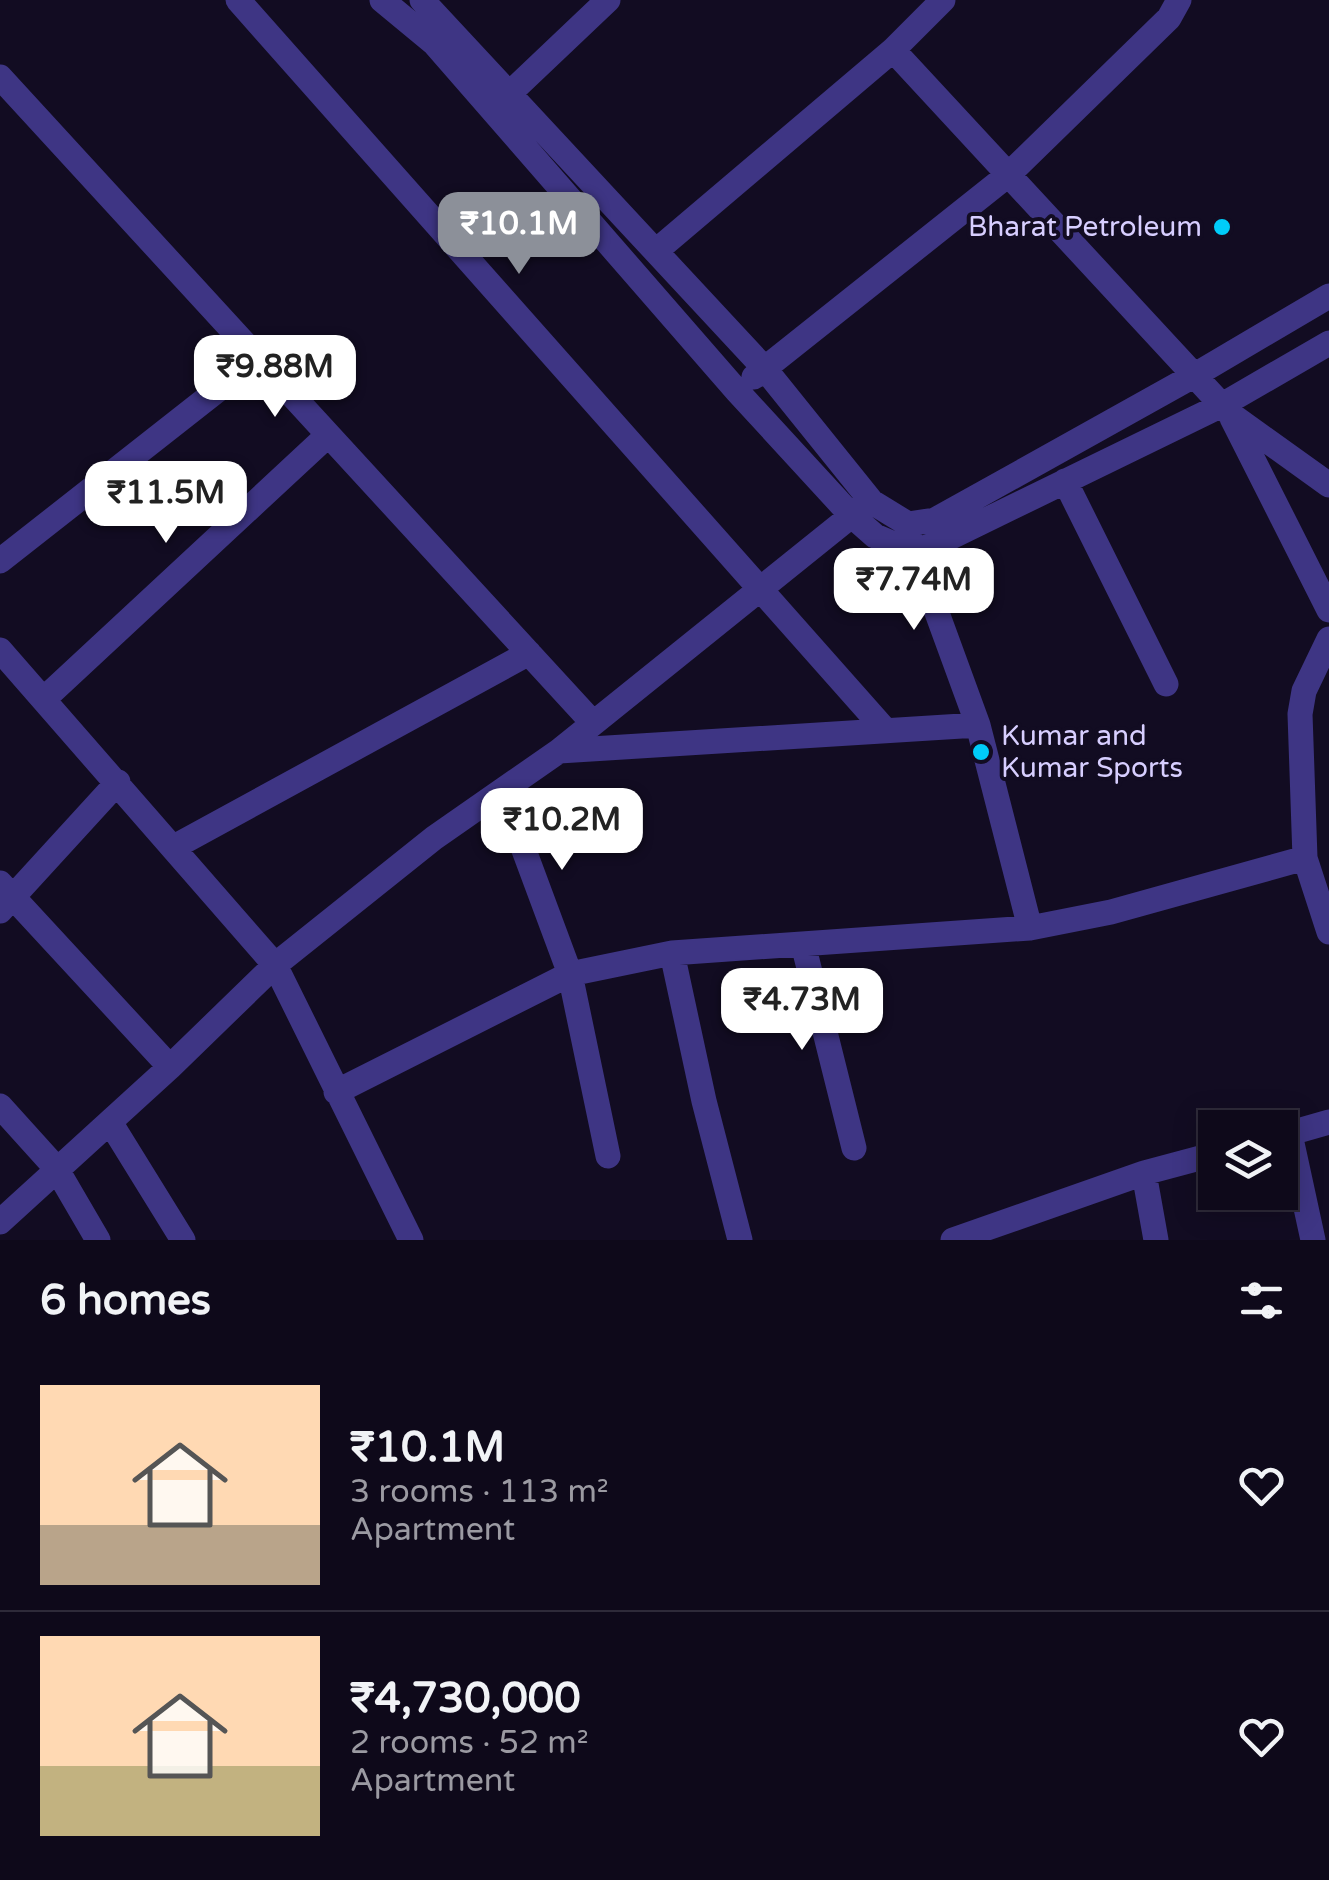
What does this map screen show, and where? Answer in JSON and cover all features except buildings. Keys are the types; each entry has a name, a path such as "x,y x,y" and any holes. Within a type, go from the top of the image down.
{"street":[{"path":"238,0 886,731"},
{"path":"382,0 434,43 737,391 861,508 908,524 935,520 1329,296"},
{"path":"422,0 765,369 861,508 875,536 912,552 944,541 1226,409 1329,342"},
{"path":"510,93 608,0"},
{"path":"656,251 892,50 943,0"},
{"path":"737,391 1008,174 1169,18 1180,0"},
{"path":"892,50 1226,409 1329,485"},
{"path":"0,76 593,723"},
{"path":"0,561 258,359"},
{"path":"1226,409 1329,610"},
{"path":"44,699 327,436"},
{"path":"1065,482 1166,684"},
{"path":"0,1222 275,965 434,838 559,750 861,508"},
{"path":"908,524 912,552 978,726 1030,928"},
{"path":"1329,639 1304,691 1300,714 1305,858 1329,932"},
{"path":"0,650 275,965 411,1240"},
{"path":"174,847 529,653"},
{"path":"559,750 978,726"},
{"path":"118,782 5,897 170,1067"},
{"path":"502,791 570,974 608,1156"},
{"path":"336,1092 570,974 672,952 1030,928 1146,903 1305,858"},
{"path":"804,944 854,1148"},
{"path":"672,952 704,1101 740,1240"},
{"path":"0,1106 56,1168 98,1240"},
{"path":"110,1122 183,1240"},
{"path":"1298,1131 1329,1122"},
{"path":"953,1240 1024,1228 1144,1173 1198,1159"},
{"path":"1144,1173 1156,1240"},
{"path":"1298,1184 1313,1240"}],"place":[{"name":"Bharat Petroleum","path":"1222,227"},
{"name":"Kumar and Kumar Sports","path":"981,752"}]}
